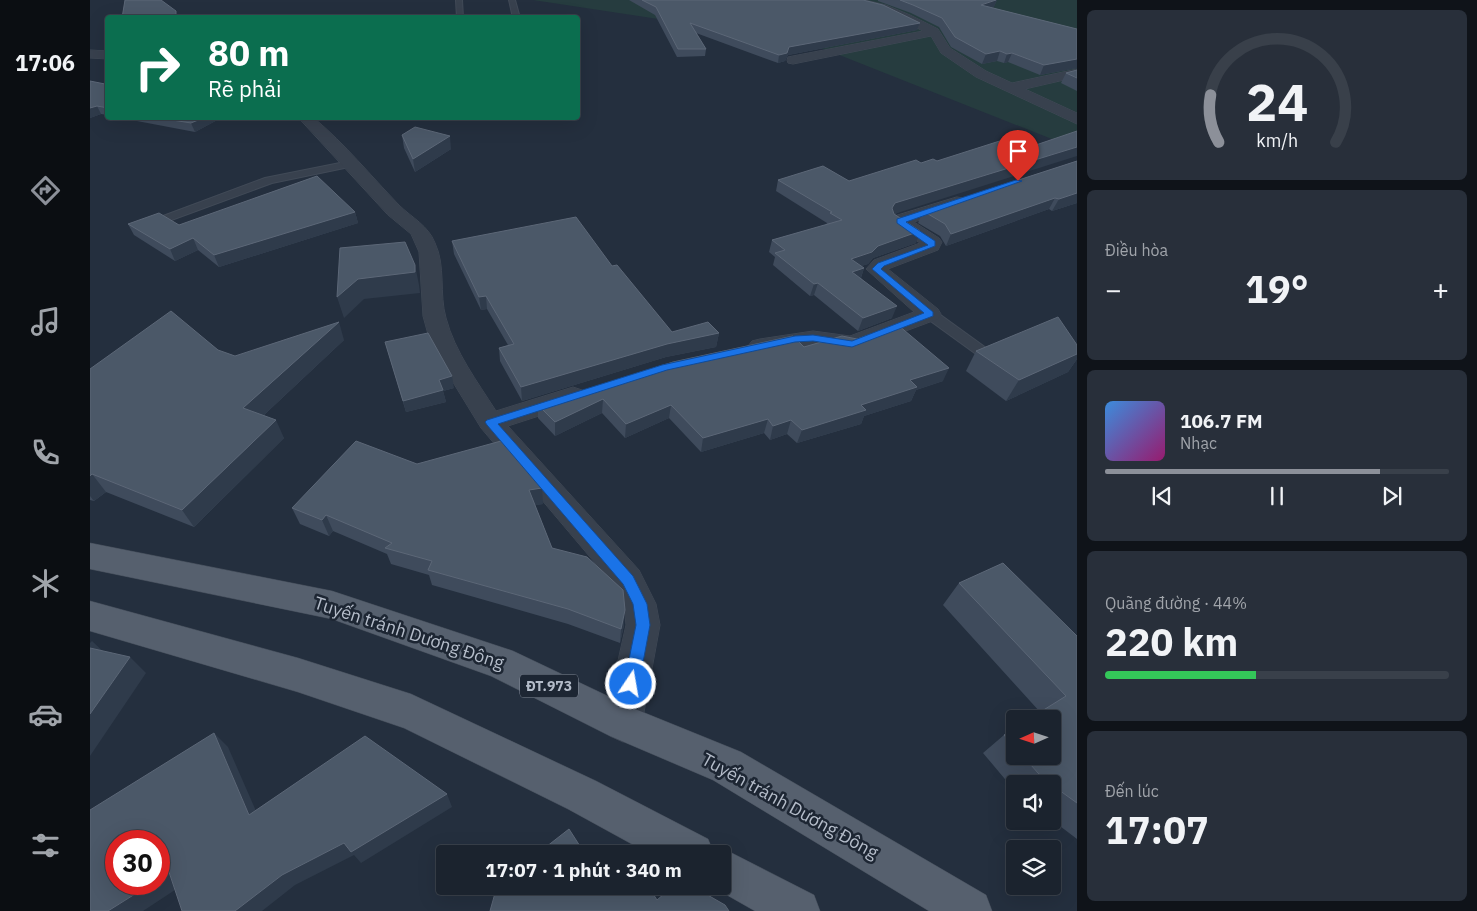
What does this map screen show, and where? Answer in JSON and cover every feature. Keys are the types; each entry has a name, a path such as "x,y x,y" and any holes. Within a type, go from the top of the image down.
{"main road":[{"name":"Tuyến tránh Dương Đông","path":"90,556 332,604 501,663 623,723 726,766 970,911"},
{"path":"90,616 298,675 411,712 582,795 676,845"},
{"path":"731,874 798,911"}],"street":[{"path":"851,0 886,8 934,32 945,50 980,74 1077,119"},
{"path":"886,8 903,3"},
{"path":"793,60 934,32"},
{"path":"90,54 105,55"},
{"path":"1011,88 1077,73"},
{"path":"308,120 324,134 395,212 419,231 429,252 434,316 441,338 455,366 490,422 628,580 640,604 643,625 623,723"},
{"path":"740,350 813,338 852,344 930,314 876,269 881,264 931,246 932,242 899,221 980,194"},
{"path":"490,422 595,389"}],"lane":[{"path":"458,0 460,15"},
{"path":"512,0 517,15"},
{"path":"151,224 269,180 350,164"},
{"path":"930,314 988,356"}],"green space":[{"path":"533,0 1077,0 1077,149 804,41"}],"building":[{"path":"125,0 161,0 176,11 176,15 122,15"},
{"path":"642,0 863,0 883,5 920,23 789,47 787,53 779,55 690,23 706,49 678,49 656,7"},
{"path":"900,0 996,0 981,5 1077,29 1077,59 1044,65 1012,53 1007,54 1000,51 986,54 955,37 942,18"},
{"path":"1077,70 1077,78 1066,73"},
{"path":"90,81 105,84 105,107 97,106 90,108"},
{"path":"172,120 198,120 191,123"},
{"path":"415,127 450,136 413,159 402,135"},
{"path":"1077,131 1077,147 895,203 892,208 894,214 920,231 878,246 872,252 851,259 864,268 852,272 897,306 863,318 818,283 814,284 775,253 785,250 772,240 842,220 778,180 823,166 849,181 916,160 921,163 933,159 937,161 1006,139 1027,148"},
{"path":"1077,161 1077,193 1059,199 1055,198 951,234 945,224 923,211"},
{"path":"317,176 355,212 214,255 193,238 170,249 128,224 159,213 179,225"},
{"path":"576,217 612,266 617,265 672,332 708,322 719,333 667,344 521,387 499,348 514,344 486,296 479,297 452,241"},
{"path":"405,242 415,265 415,272 358,279 337,297 340,248"},
{"path":"171,311 218,350 235,356 339,322 243,408 276,420 182,510 92,474 90,476 90,369"},
{"path":"1058,317 1077,345 1077,354 1019,380 976,351"},
{"path":"898,325 949,368 910,380 917,387 861,405 866,410 802,430 791,420 773,426 768,419 703,438 671,405 626,424 603,399 555,422 538,405 673,362 793,336 804,347 842,336 857,339"},
{"path":"428,333 452,376 439,380 443,390 403,401 385,342"},
{"path":"356,441 417,464 501,441 542,488 529,490 552,548 587,557 623,590 625,610 621,629 568,609 428,570 432,561 385,548 392,543 326,515 322,520 292,508"},
{"path":"1003,563 1077,636 1077,803 1061,791 1061,775 1040,775 1031,765 1061,765 1061,710 1043,710 1066,696 959,583"},
{"path":"90,648 130,657 90,714"},
{"path":"214,733 249,815 365,736 447,794 351,852 344,843 282,875 235,911 182,911 170,875 170,830 105,830 105,895 133,895 108,911 90,911 90,810"},
{"path":"569,829 579,845 549,845"},
{"path":"494,895 654,895 657,900 663,895 708,895 725,905 729,911 490,911"}],"route":[{"path":"631,684 643,625 640,604 628,580 490,422 666,367 795,339 828,339 852,344 877,336 930,314 877,272 876,269 881,264 931,246 932,242 899,221 1018,181"}]}
